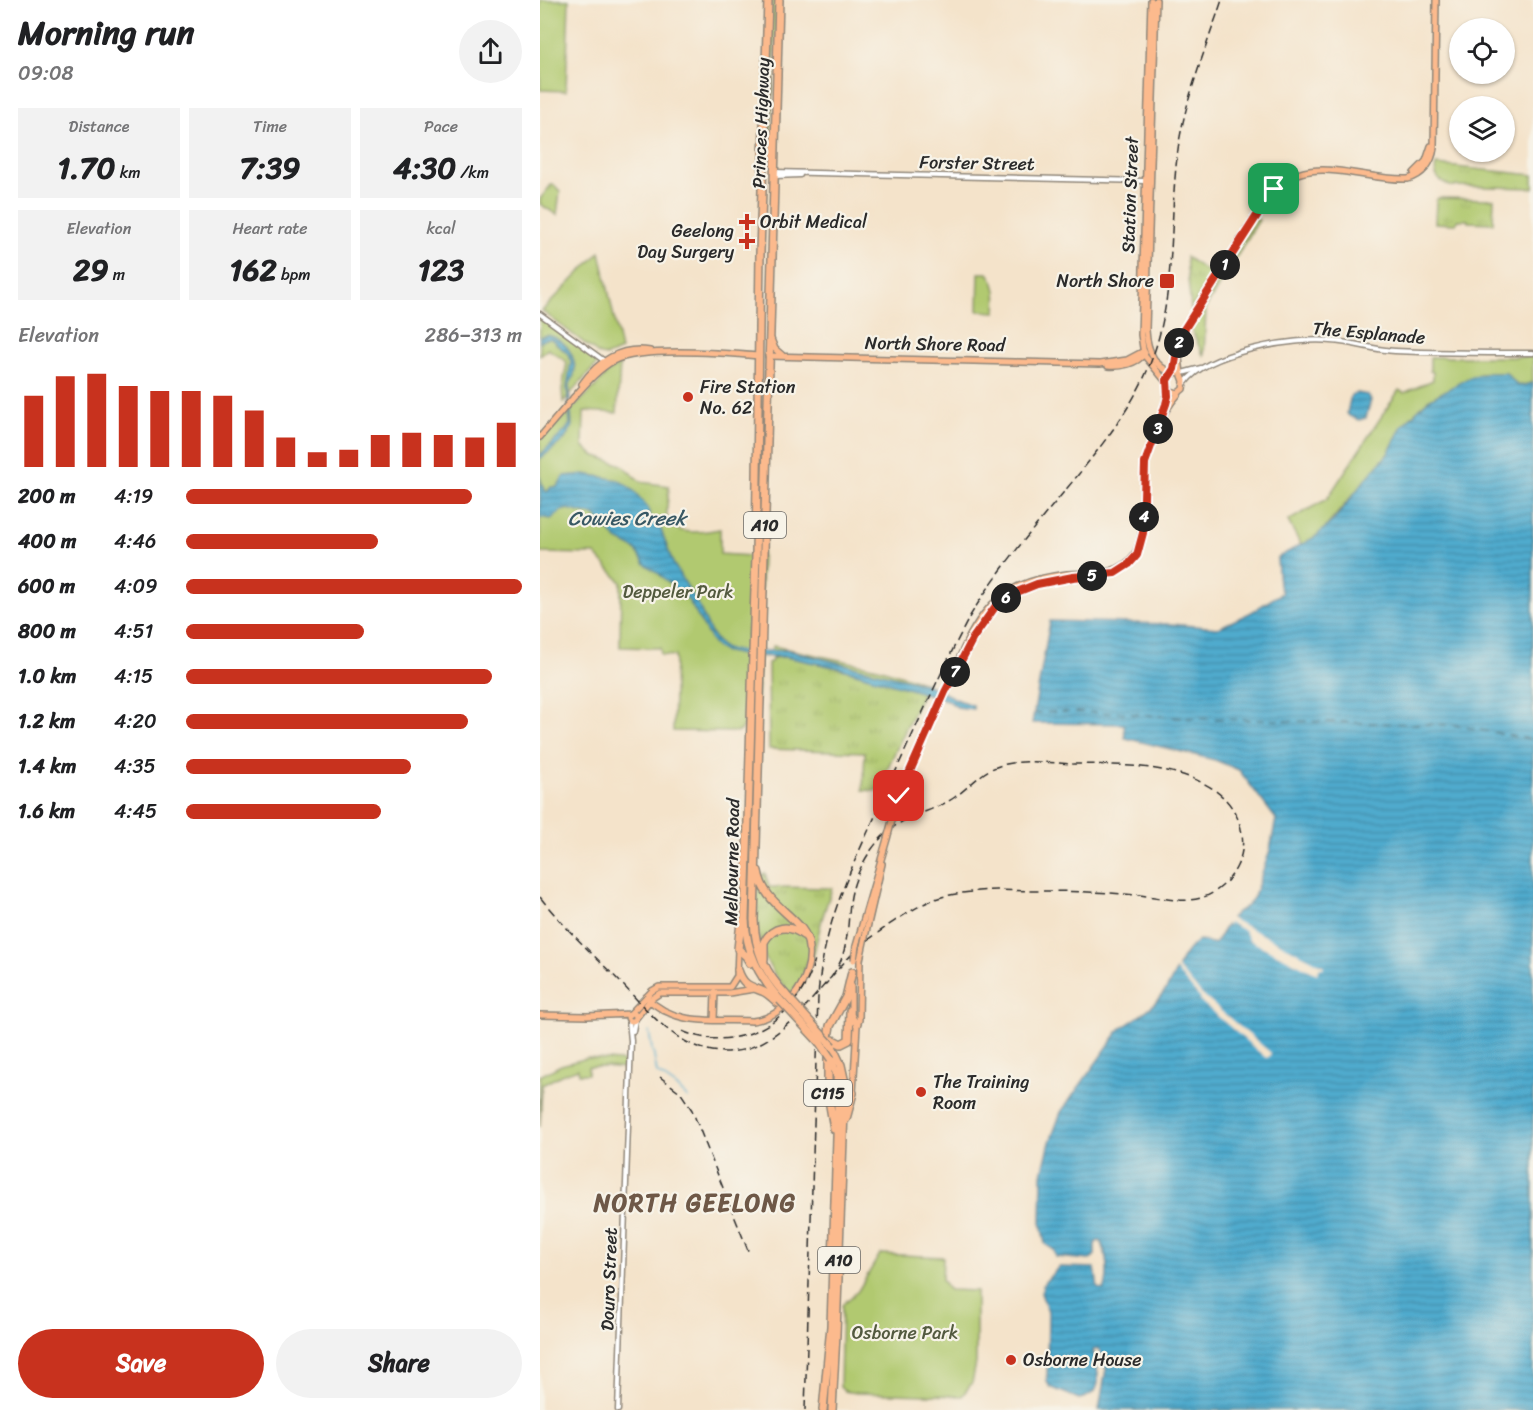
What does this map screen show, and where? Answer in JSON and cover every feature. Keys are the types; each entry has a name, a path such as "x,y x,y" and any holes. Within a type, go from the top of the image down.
{"highway":[{"name":"Princes Highway","path":"768,0 768,356"},
{"name":"Princes Highway","path":"756,355 762,182 774,160 779,0"},
{"path":"756,355 768,356"},
{"name":"Melbourne Road","path":"756,355 759,388 746,932 750,954 758,972 780,998 809,1020 832,1043"},
{"name":"Melbourne Road","path":"768,356 755,936 759,955 780,998"},
{"path":"756,554 760,527 765,521"},
{"path":"747,828 756,828"},
{"path":"756,845 759,874 764,889 770,899 802,930 808,939 809,948"},
{"path":"745,899 738,949 747,957 761,982 780,998"},
{"path":"769,975 762,948 765,939 772,932 785,928 796,930 804,937 809,948"},
{"path":"738,970 744,983 780,998"},
{"name":"C115","path":"836,1153 828,1094 827,1046 830,1026 848,993 852,972"},
{"name":"A10","path":"780,998 831,1059 838,1081 837,1334 832,1410"},
{"path":"840,1009 846,1004 855,1003"},
{"name":"C115","path":"832,1043 840,1044 849,1040 850,1011"},
{"name":"A10","path":"823,1410 831,1326 839,1164 843,1132 844,1077 832,1043"},
{"name":"C115","path":"843,1132 854,1093"}],"main road":[{"name":"Station Street","path":"1148,182 1151,0"},
{"name":"Station Street","path":"1145,352 1141,324 1156,0"},
{"name":"C115","path":"850,1011 855,1003 856,946 895,809 964,647 975,628 987,610 1009,593 1037,584 1073,577 1106,575 1123,569 1134,558 1140,548 1143,533 1145,463 1168,399 1168,386 1182,334 1274,189 1285,180 1303,172 1318,169 1410,179 1430,161 1433,152 1436,0"},
{"name":"C115","path":"1160,423 1184,384 1179,359 1181,344 1202,302"},
{"path":"769,333 774,347 784,356"},
{"path":"540,437 605,362 629,355 662,352 756,355"},
{"path":"1145,352 1161,368 1173,373 1182,373"},
{"path":"1145,352 1168,386 1174,393 1179,393"},
{"name":"North Shore Road","path":"768,356 1114,366 1125,365 1140,359 1145,352"},
{"name":"C115","path":"854,1093 857,1026 852,972 865,937 882,870 887,839"},
{"path":"648,998 665,1011 684,1019 755,1021 768,1017 795,995 803,981 810,960 809,948"},
{"path":"715,991 730,987 736,979 738,949"},
{"path":"540,1015 632,1017 648,998 659,990 754,989"},
{"path":"714,1020 715,991"},
{"path":"850,1011 852,1020 857,1026"}],"street":[{"name":"Forster Street","path":"768,170 804,174 1148,182"},
{"path":"540,314 605,362"},
{"name":"The Esplanade","path":"1184,384 1191,376 1207,367 1251,349 1305,340 1339,341 1388,351 1533,353"},
{"name":"The Esplanade","path":"1182,373 1207,367"},
{"name":"Douro Street","path":"618,1410 632,1017"}],"green space":[{"path":"540,0 569,0 566,91 540,90"},
{"path":"772,0 777,0 770,160 768,163 768,82"},
{"path":"1436,165 1533,175 1533,188 1450,186 1438,178"},
{"path":"551,185 560,191 557,215 540,204 540,199"},
{"path":"1438,198 1494,199 1493,223 1457,220 1456,224 1435,223"},
{"path":"1256,219 1259,220 1206,307 1204,357 1190,327"},
{"path":"600,252 621,350 607,356 600,355 542,311"},
{"path":"1186,257 1211,274 1191,310"},
{"path":"979,273 988,273 994,282 997,296 996,312 978,311"},
{"path":"540,317 597,360 597,364 563,402 562,389 567,362 548,349 540,355"},
{"path":"1430,357 1533,357 1533,383 1518,386 1506,373 1479,374 1428,400 1404,424 1388,454 1325,528 1301,545 1288,521 1327,499 1399,390 1404,393 1433,380 1433,372 1430,371"},
{"name":"Deppeler Park","path":"620,364 617,413 584,411 583,446 593,455 622,465 641,482 669,486 667,515 674,527 689,532 720,529 720,554 751,556 743,726 739,732 673,731 675,656 661,655 660,648 620,647 621,582 595,554 540,553 540,440 607,373"},
{"path":"763,525 754,794 752,824 758,570"},
{"path":"773,646 878,668 926,683 787,650 771,652"},
{"path":"786,657 839,668 923,692 877,791 863,790 865,752 769,749 768,663 772,661 772,658"},
{"path":"765,873 769,887 832,888 813,957 808,960 801,981 790,994 769,966 759,940 758,878"},
{"path":"588,1058 627,1062 625,1069 588,1067 588,1074 579,1074 578,1069 542,1085 540,1127 540,1076 561,1065"},
{"name":"Osborne Park","path":"880,1254 943,1257 942,1280 949,1290 976,1291 976,1363 972,1383 962,1396 857,1393 844,1391 840,1387 842,1305 858,1291"}],"water":[{"path":"547,335 562,342 572,354 575,369 569,385 572,426 565,439 540,459 540,455 570,424 567,387 571,361 568,354 551,339 545,339 540,343 540,337"},
{"path":"1488,373 1506,373 1518,386 1533,383 1533,1410 1099,1410 1106,1369 1099,1348 1093,1350 1098,1373 1097,1386 1088,1396 1079,1399 1050,1387 1047,1382 1048,1312 1041,1293 1044,1283 1059,1267 1095,1268 1098,1288 1104,1290 1107,1272 1105,1252 1100,1241 1095,1244 1095,1255 1090,1260 1056,1257 1054,1250 1045,1244 1041,1223 1042,1174 1050,1142 1061,1112 1120,1029 1157,1001 1192,946 1199,940 1215,944 1230,919 1247,906 1254,897 1270,850 1276,819 1239,770 1215,760 1125,738 1124,724 1032,723 1050,621 1171,624 1218,628 1250,613 1282,593 1279,585 1277,558 1315,537 1334,520 1388,454 1402,426 1428,400 1470,377"},
{"path":"1357,393 1368,395 1371,400 1366,418 1359,420 1347,413 1351,395"},
{"name":"Cowies Creek","path":"585,474 619,480 634,491 648,508 651,520 660,527 673,563 698,604 711,633 726,649 747,652 787,650 925,684 973,705 973,709 957,707 947,700 839,668 786,657 747,656 722,651 713,644 689,601 645,564 635,549 617,540 596,516 568,509 561,511 551,519 540,517 540,477 544,490 547,492 551,487 557,487 564,476"}],"pier":[{"path":"1228,917 1324,966 1323,968 1320,968 1317,974 1249,940 1245,931 1230,923 1226,924"},
{"path":"1175,965 1202,995 1271,1053 1269,1057 1266,1058 1199,1000 1200,998 1174,968"}],"waterway":[{"path":"649,1032 652,1049"},
{"path":"653,1051 657,1073 676,1086 688,1098"}],"ferry route":[{"path":"1033,713 1126,713 1180,718 1454,725 1533,740"}],"railway":[{"path":"805,1410 818,997 821,968 834,914 865,838 928,700 970,616 1035,526 1109,436 1136,394 1150,364 1164,314 1168,288 1180,137 1195,78 1222,0"},
{"path":"540,897 570,931 666,1028 695,1046 723,1052 747,1048 770,1038 790,1022 809,1002 827,982 845,962 862,945 897,919 935,899 992,890 1099,892 1185,900 1207,896 1227,881 1240,860 1243,842 1237,817 1225,799 1208,786 1188,777 1165,771 1117,765 1038,762 1011,763 995,767 947,802 898,824 876,844 855,882 843,953 836,970 834,973 832,976 830,979 826,984"},
{"path":"682,1031 704,1038 725,1039 745,1035 765,1026 782,1014 796,999 808,980 815,959"},
{"path":"660,1077 680,1092 692,1110 749,1253"}],"place":[{"name":"Orbit Medical","path":"747,222"},
{"name":"Geelong Day Surgery","path":"747,241"},
{"name":"North Shore","path":"1167,281"},
{"name":"Fire Station No. 62","path":"688,397"},
{"name":"The Training Room","path":"921,1092"},
{"name":"Osborne House","path":"1011,1360"}],"district":[{"name":"NORTH GEELONG","path":"695,1203"}],"route":[{"path":"899,796 945,692 973,638 995,607 1012,594 1037,584 1061,578 1115,573 1123,569 1137,555 1143,533 1145,463 1166,404 1167,380 1173,373 1180,338 1274,189"}]}
